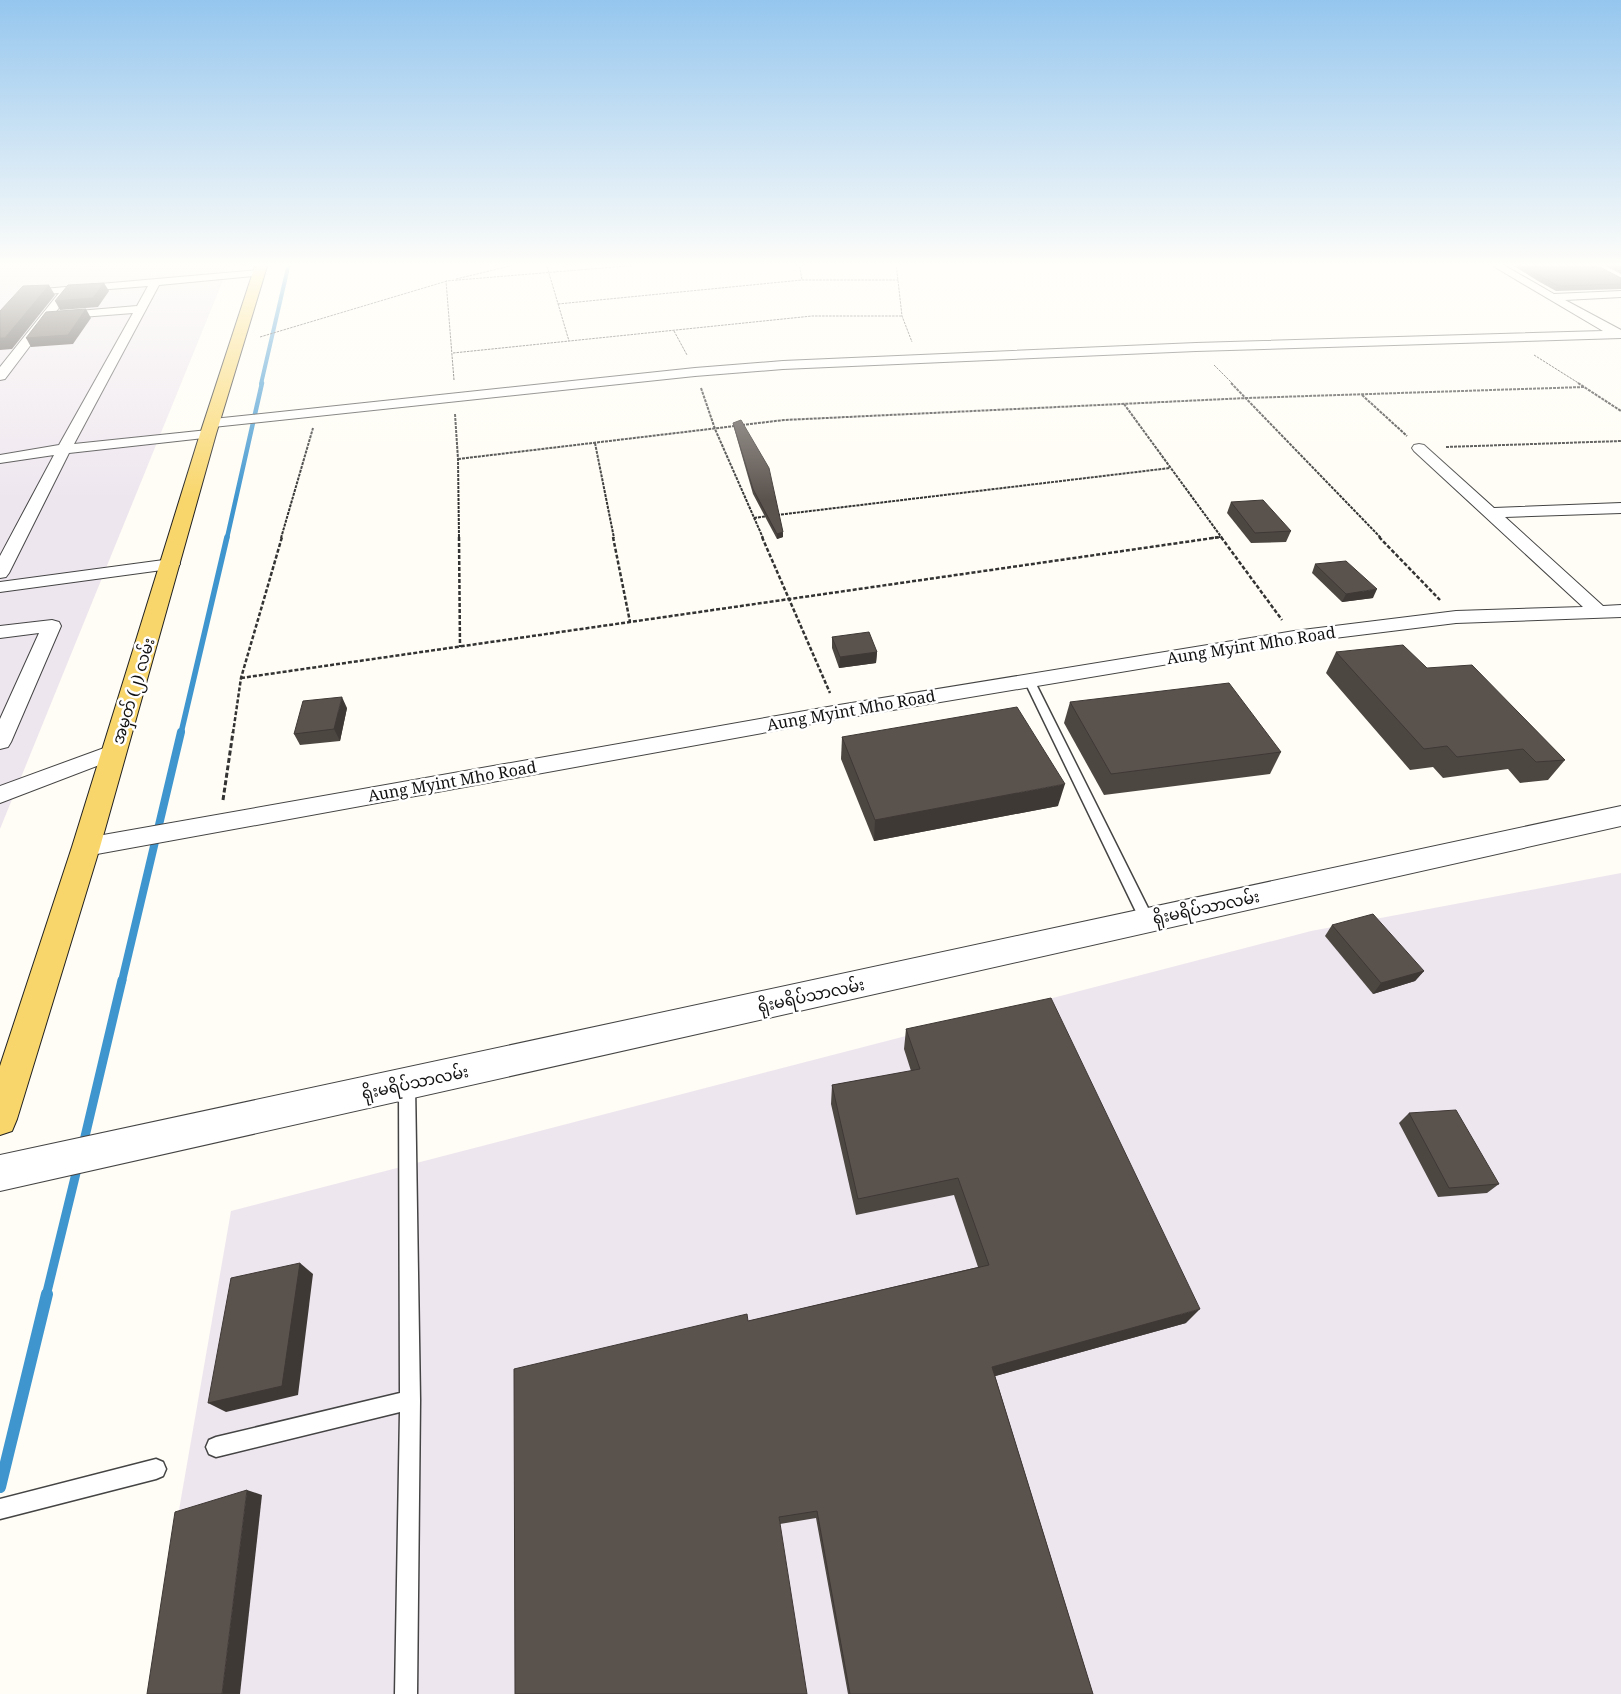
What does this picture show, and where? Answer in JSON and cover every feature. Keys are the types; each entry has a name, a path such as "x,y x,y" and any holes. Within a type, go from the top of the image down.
{"main road":[{"name":"အမှတ် (၂) လမ်း","path":"0,1119 86,847 237,344"}],"street":[{"path":"0,376 26,342"},
{"path":"0,573 64,448 123,342"},
{"path":"0,459 64,448 211,429 318,412 696,372 919,359 1349,342"},
{"path":"1419,448 1599,612"},
{"path":"1490,513 1621,508"},
{"path":"0,587 170,564"},
{"name":"Aung Myint Mho Road","path":"86,847 838,712 1294,636 1456,617 1621,611"},
{"path":"0,632 52,626 0,742"},
{"path":"0,795 115,751"},
{"name":"ရိုးမရိပ်သာလမ်း","path":"0,1173 1621,816"}],"lane":[{"path":"1029,680 1147,920"},
{"path":"406,1694 410,1400 407,1084"},
{"path":"216,1447 410,1400"},
{"path":"0,1509 156,1469"}],"path":[{"path":"237,344 243,342"},
{"path":"452,342 458,459 460,647"},
{"path":"453,353 558,342"},
{"path":"680,342 696,372 715,429 838,712"},
{"path":"912,342 919,359"},
{"path":"1514,342 1621,411"},
{"path":"1196,347 1456,617"},
{"path":"458,459 784,420 1247,398 1584,387"},
{"path":"1362,395 1419,448 1621,441"},
{"path":"1124,404 1220,538 1294,636"},
{"path":"220,823 241,678 318,412"},
{"path":"595,443 630,622"},
{"path":"754,518 1170,468"},
{"path":"241,678 1220,538"}],"shaded area":[{"path":"0,342 198,342 0,829"},
{"path":"1621,873 1621,1694 147,1694 231,1211 1311,931"}],"building":[{"path":"741,420 769,468 783,532 777,534 753,489 733,423"},
{"path":"1263,500 1291,531 1255,533 1231,502"},
{"path":"1346,561 1377,589 1346,594 1315,564"},
{"path":"869,632 877,652 840,657 832,637"},
{"path":"1403,645 1427,668 1472,665 1565,760 1536,762 1523,749 1457,757 1447,746 1424,749 1336,652"},
{"path":"1229,683 1281,752 1111,774 1070,702"},
{"path":"342,697 334,729 294,734 303,701"},
{"path":"1017,707 1065,784 875,820 842,737"},
{"path":"1373,914 1424,971 1381,983 1332,925"},
{"path":"1051,998 1200,1309 992,1367 1093,1694 850,1694 817,1511 779,1517 807,1694 515,1694 514,1369 747,1314 748,1321 989,1265 958,1178 858,1199 832,1085 920,1069 906,1029"},
{"path":"1456,1110 1499,1184 1449,1188 1409,1113"},
{"path":"300,1263 282,1386 208,1403 231,1278"},
{"path":"247,1490 222,1694 147,1694 175,1512"}],"waterway":[{"path":"261,384 271,342"},
{"path":"227,538 262,383"},
{"path":"181,733 227,537"},
{"path":"122,981 181,732"},
{"path":"83,1145 122,980"},
{"path":"46,1296 78,1165"},
{"path":"0,1487 47,1294"}]}
